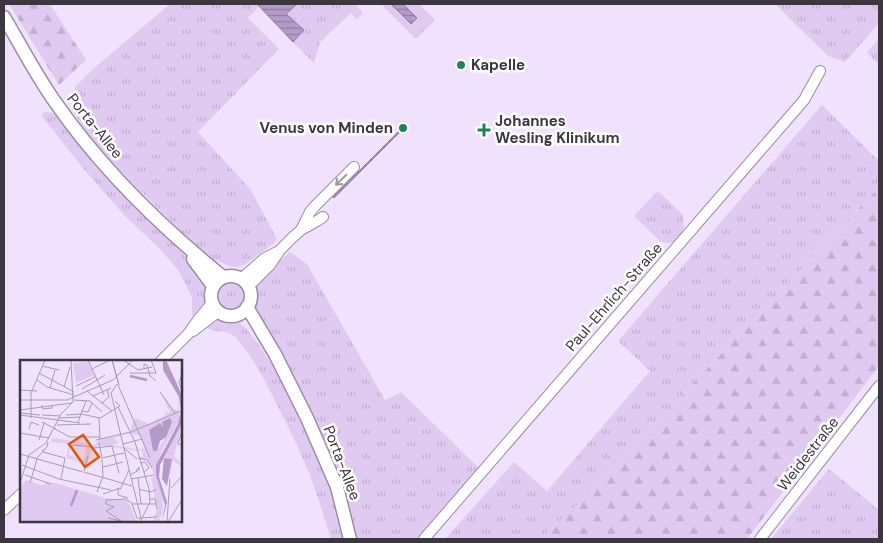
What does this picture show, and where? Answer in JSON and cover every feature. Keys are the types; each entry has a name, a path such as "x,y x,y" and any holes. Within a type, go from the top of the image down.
{"street":[{"name":"Porta-Allee","path":"4,17 53,99 95,154 218,282"},
{"name":"Paul-Ehrlich-Straße","path":"424,539 804,100 820,71"},
{"path":"301,230 315,206 354,167"},
{"path":"245,283 265,258 280,250 301,230 323,217"},
{"path":"229,276 235,276 245,283 250,297 243,311 228,316 215,307 211,291 218,282 229,276"},
{"path":"162,360 215,307"},
{"name":"Porta-Allee","path":"243,311 247,324 284,374 307,418 337,487 350,539"},
{"name":"Weidestraße","path":"760,539 879,386"},
{"path":"4,510 20,495"}],"green space":[{"path":"9,4 50,4 86,60 59,85"},
{"path":"170,4 257,4 259,6 248,18 279,49 198,132 251,190 277,239 249,262 241,266 232,267 217,260 214,264 100,151 71,109 75,87 93,69"},
{"path":"297,4 355,4 363,13 357,19 351,13 320,42 314,63 293,42 304,30 286,14"},
{"path":"381,4 419,4 435,20 416,39"},
{"path":"775,4 879,4 879,23 845,62 828,56"},
{"path":"879,38 879,65 867,53"},
{"path":"822,105 879,161 879,187 593,490 540,539 445,539 514,462 547,491 650,371 618,341"},
{"path":"45,112 59,114 89,154 200,272 208,286 209,295 206,303 195,318 192,316 192,297 178,270 160,249 125,216 82,167 41,115"},
{"path":"879,187 879,366 747,539 540,539 593,490"},
{"path":"658,191 683,215 684,230 674,242 660,241 634,216"},
{"path":"290,252 307,264 385,400 401,392 480,469 418,539 357,539 342,491 253,306 254,285 256,281"},
{"path":"231,282 241,286 245,296 241,306 231,310 221,306 217,296 221,286"},
{"path":"216,318 232,320 244,327 278,374 314,449 336,505 346,539 331,539 304,460 267,385 243,346 233,335 209,329 206,326"},
{"path":"829,469 879,510 879,539 771,539"}],"shaded area":[{"path":"257,4 297,4 286,14 304,30 293,42"},
{"path":"391,4 403,4 417,18 411,24"},
{"path":"402,124 406,126 406,130 401,131 334,198 400,130"}],"place":[{"name":"Kapelle","path":"461,65"},
{"name":"Venus von Minden","path":"403,128"},
{"name":"Johannes Wesling Klinikum","path":"484,130"}]}
